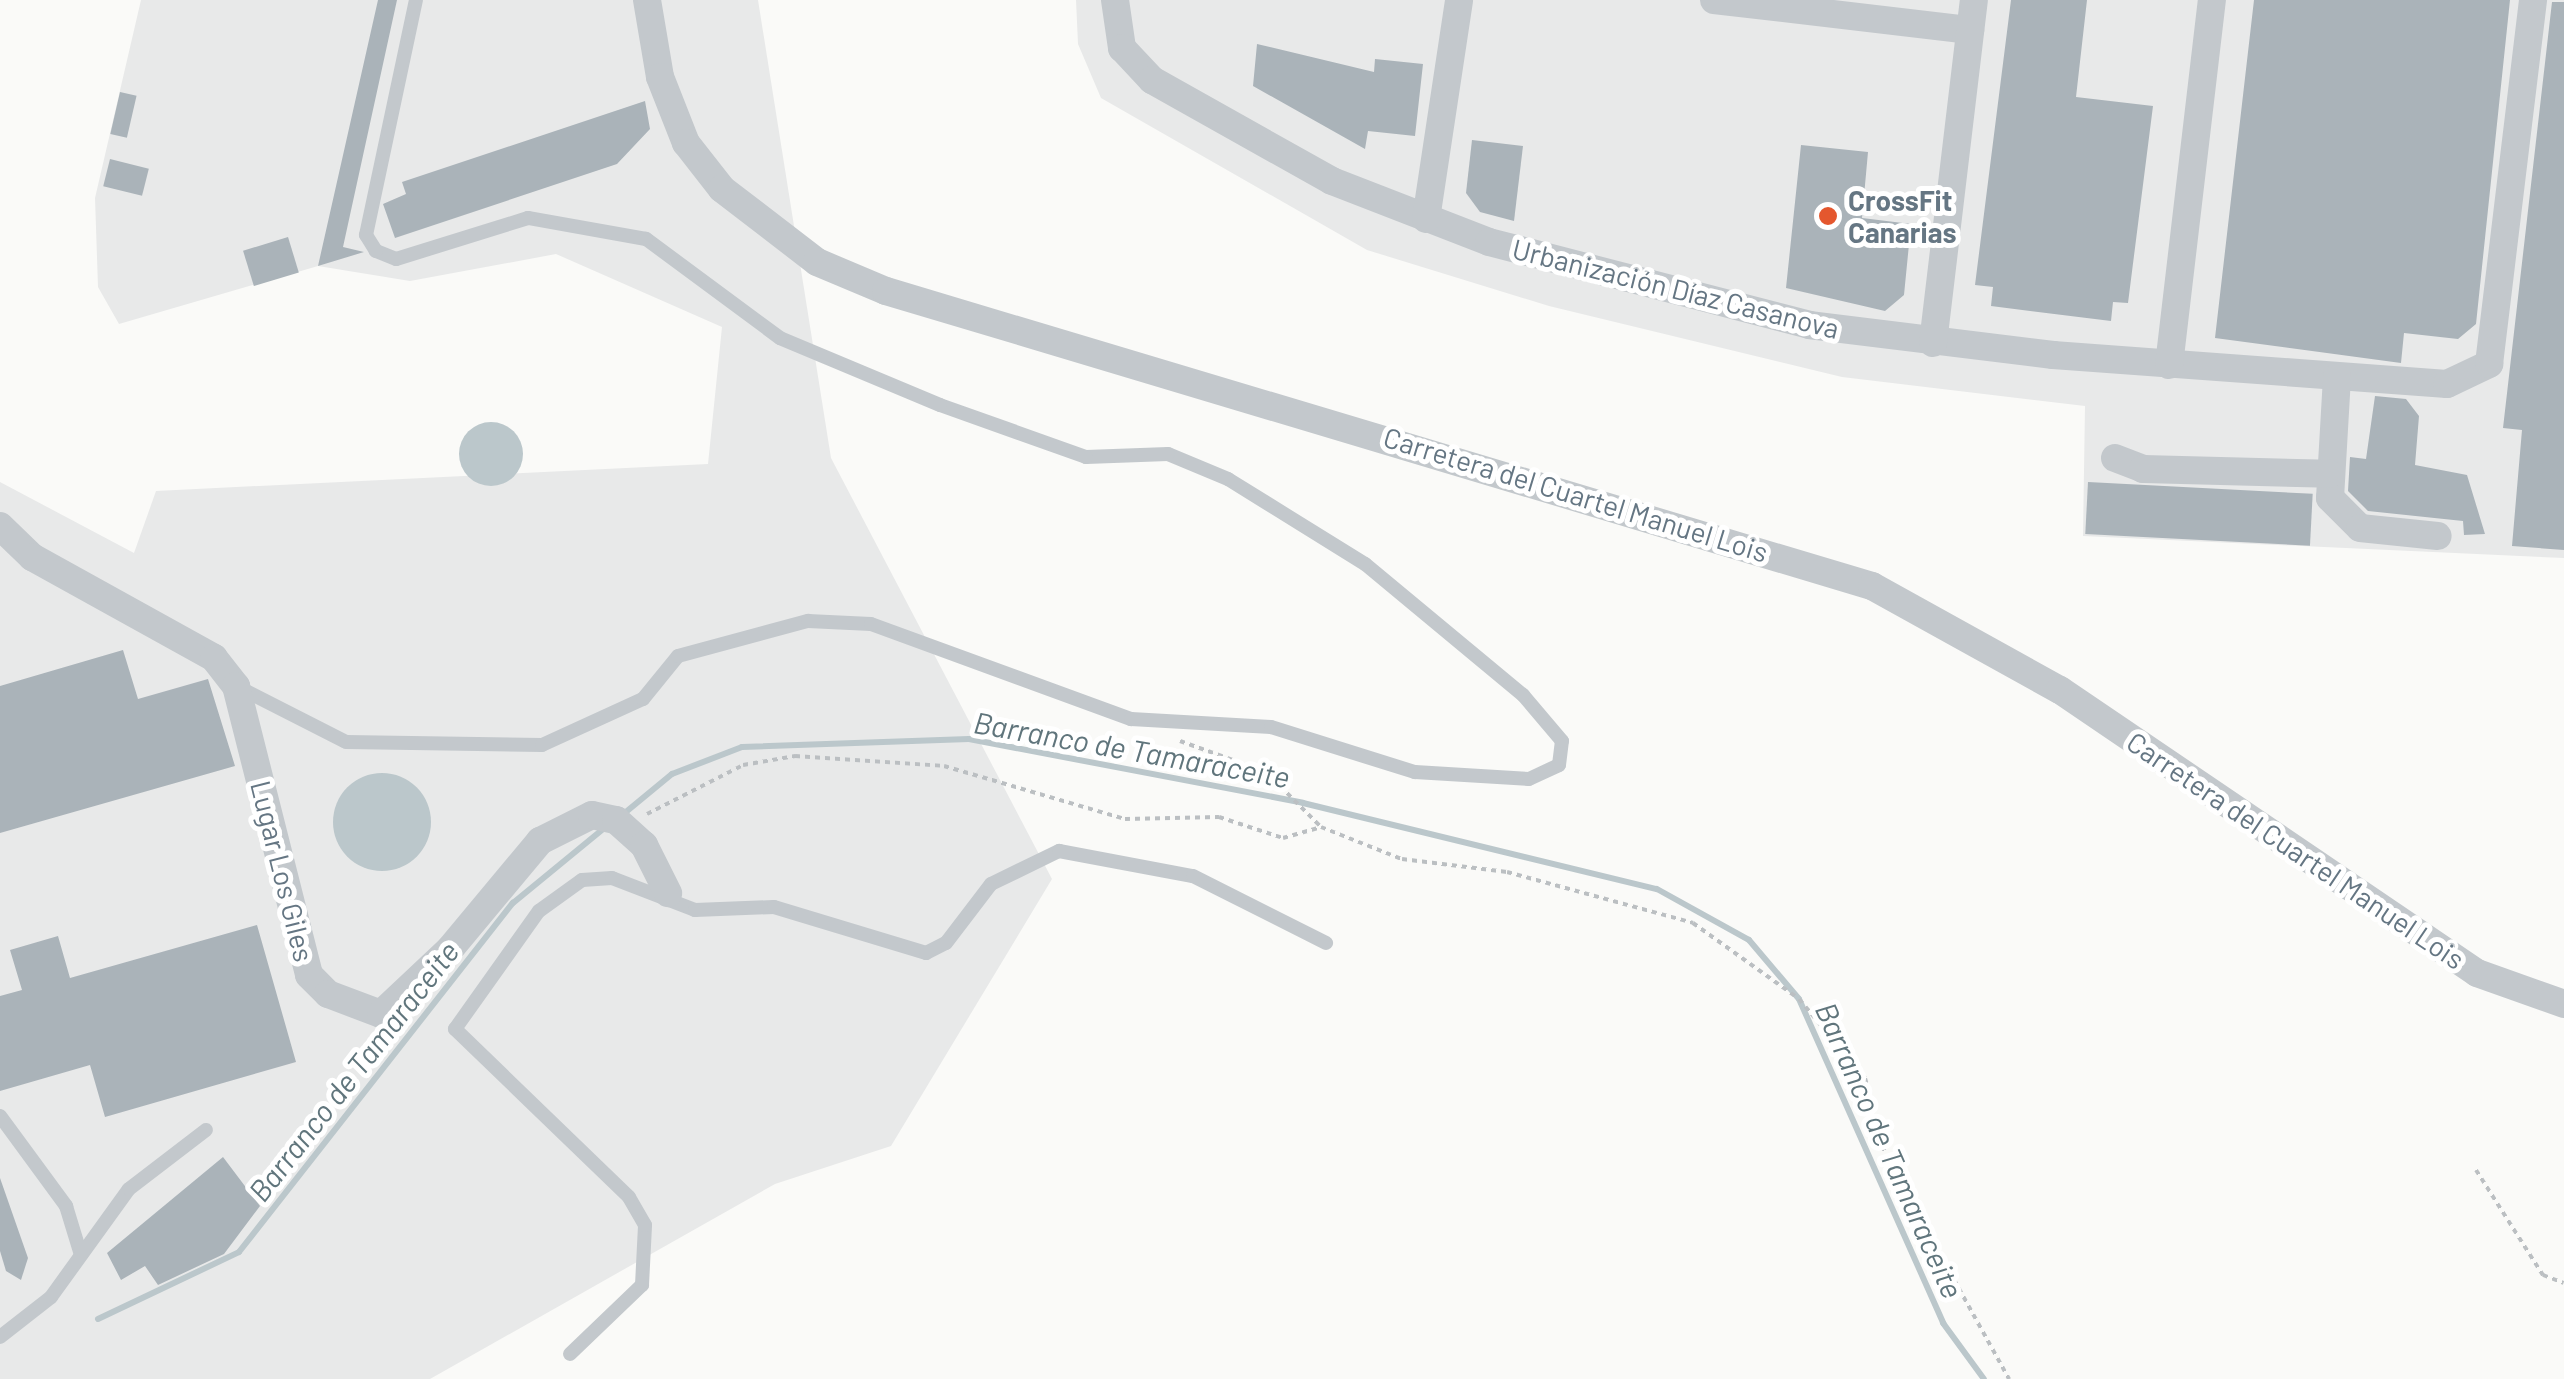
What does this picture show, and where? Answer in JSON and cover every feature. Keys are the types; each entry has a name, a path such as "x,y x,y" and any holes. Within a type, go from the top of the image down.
{"street":[{"name":"Carretera del Cuartel Manuel Lois","path":"647,0 660,76 686,143 722,189 817,262 886,291 1872,586 2060,690 2477,972 2564,1004"},
{"name":"Urbanización Díaz Casanova","path":"1116,0 1122,48 1152,80 1332,180 1426,219 1809,325 1933,343 2169,366 2447,384 2490,364 2532,0"},
{"path":"1426,219 1459,0"},
{"path":"1714,0 1970,30"},
{"path":"1933,343 1974,0"},
{"path":"2169,366 2212,0"},
{"path":"2337,377 2330,498 2360,528 2438,536"},
{"path":"2115,458 2143,469 2329,474"},
{"path":"0,526 32,556 214,658 236,686"},
{"name":"Lugar Los Giles","path":"236,686 309,976 381,1014 436,962 540,841 592,815 621,827"},
{"path":"621,827 644,846 668,893"}],"lane":[{"path":"236,686 346,742 542,745 643,698 678,656 808,621 870,624 1132,719 1271,726 1415,772 1528,780 1559,765 1562,742 1523,695 1365,564 1228,479 1168,454 1086,457 922,397 780,338 646,239 528,218 396,258 376,251 366,234 416,0"},
{"path":"570,1354 642,1286 645,1225 617,1185 456,1029 539,910 582,880 668,893 695,910 774,907 926,953 946,943 991,884 1059,851 1193,876 1326,942"},
{"path":"0,1116 66,1206 81,1255"},
{"path":"0,1338 51,1297 129,1189 206,1130"}],"path":[{"path":"1170,736 1266,772 1321,827 1402,859 1507,872 1694,924 1799,999 1865,1078 1886,1157 2009,1379"},
{"path":"621,827 743,764 794,756 944,766 1125,819 1219,818 1284,838 1321,827"},
{"path":"2476,1170 2543,1275 2564,1282"}],"shaded area":[{"path":"141,0 758,0 831,458 1052,879 891,1146 775,1184 430,1379 0,1379 0,482 134,553 156,491 708,464 722,327 556,254 410,281 318,266 119,324 98,287 95,198"},
{"path":"1076,0 2564,0 2564,558 2083,536 2085,406 1842,377 1549,306 1367,250 1101,98 1078,44"},
{"path":"491,422 514,431 523,454 514,477 491,486 468,477 459,454 468,431"},
{"path":"382,773 401,777 416,788 427,803 431,822 427,841 416,856 401,867 382,871 363,867 348,856 337,841 333,822 337,803 348,788 363,777"}],"building":[{"path":"378,0 397,0 343,247 364,252 318,266"},
{"path":"2011,0 2087,0 2076,97 2153,106 2128,303 2113,302 2111,321 1991,306 1993,287 1975,285"},
{"path":"2254,0 2510,0 2476,324 2458,339 2404,333 2401,363 2215,338"},
{"path":"2552,2 2564,2 2564,550 2512,546 2522,430 2503,428"},
{"path":"1257,44 1374,72 1375,59 1423,64 1415,136 1368,131 1365,149 1253,86"},
{"path":"120,92 137,96 127,138 110,134"},
{"path":"645,101 650,129 617,164 395,238 383,204 406,194 402,182"},
{"path":"1472,140 1523,146 1514,221 1480,212 1466,193"},
{"path":"1801,145 1868,152 1862,218 1911,224 1904,295 1885,311 1786,288"},
{"path":"110,159 149,169 142,196 103,186"},
{"path":"288,237 299,272 254,286 243,251"},
{"path":"2375,396 2406,399 2419,416 2415,465 2467,475 2485,534 2464,535 2463,521 2368,511 2348,491 2350,457 2366,459"},
{"path":"2088,482 2313,494 2310,546 2085,534"},
{"path":"123,650 138,699 208,679 235,766 0,833 0,686"},
{"path":"257,925 296,1062 105,1117 90,1065 0,1091 0,996 22,990 10,950 58,936 70,978"},
{"path":"223,1157 260,1206 224,1254 158,1285 145,1266 121,1280 107,1253"},
{"path":"0,1178 28,1258 21,1280 6,1271 0,1251"}],"waterway":[{"name":"Barranco de Tamaraceite","path":"621,816 672,774 742,747 969,739 1303,803 1657,889 1749,940 1799,999 1943,1323 1984,1379"},
{"name":"Barranco de Tamaraceite","path":"98,1319 239,1252 513,903 603,829"}],"place":[{"name":"CrossFit Canarias","path":"1828,216"}]}
